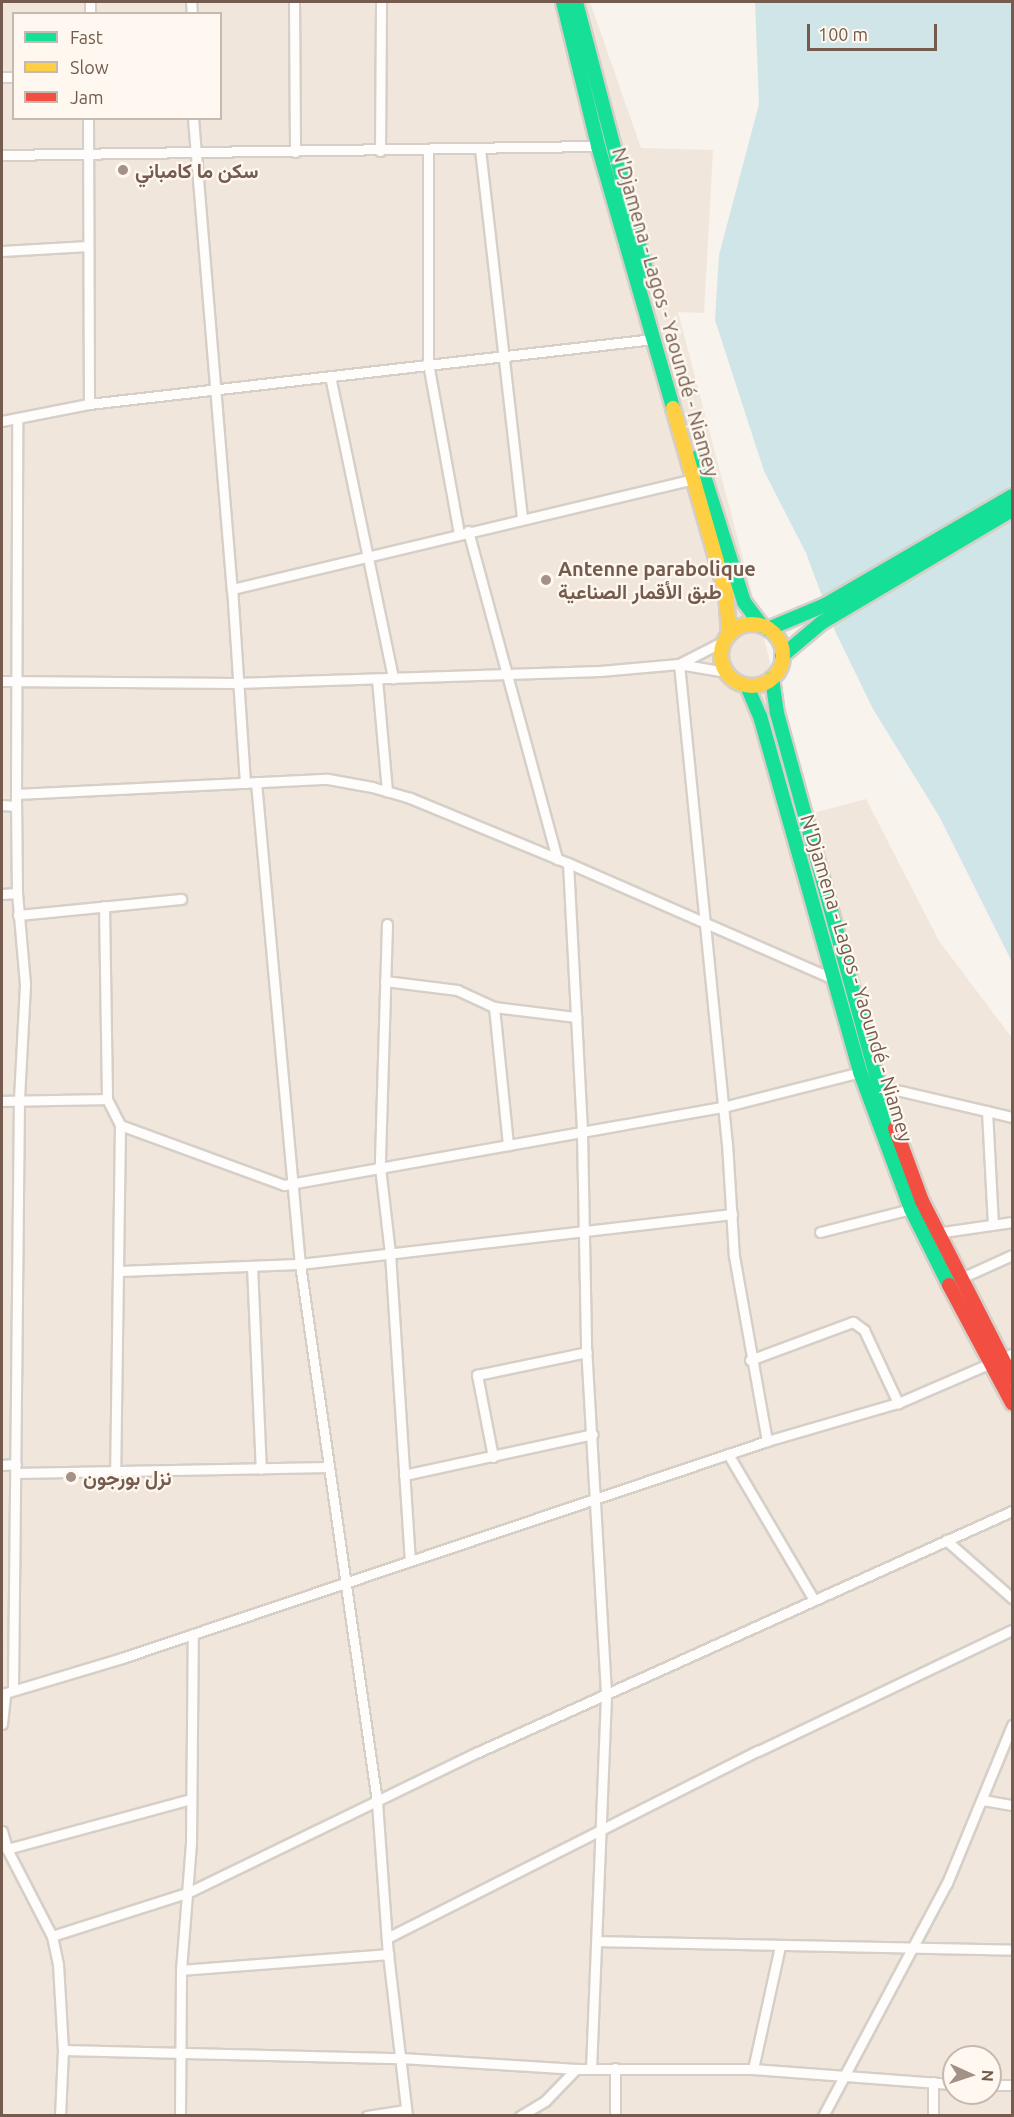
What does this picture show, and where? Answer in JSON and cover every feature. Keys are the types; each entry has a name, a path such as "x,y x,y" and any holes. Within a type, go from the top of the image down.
{"main road":[{"name":"N'Djamena - Lagos - Yaoundé - Niamey","path":"563,2 589,80 703,476 744,602 765,628"},
{"name":"N'Djamena - Lagos - Yaoundé - Niamey","path":"576,2 598,146 726,593 726,637"},
{"path":"1012,496 825,605 765,628 743,626 726,637 722,660 726,672 747,686 760,685 772,678 782,656 821,623 1012,510"},
{"path":"765,628 780,643 782,656"},
{"name":"N'Djamena - Lagos - Yaoundé - Niamey","path":"772,678 777,713 879,1086 936,1233 1000,1358 1012,1403"},
{"name":"N'Djamena - Lagos - Yaoundé - Niamey","path":"747,686 760,716 860,1072 911,1209 1012,1378"}],"street":[{"path":"294,2 295,152"},
{"path":"380,151 381,2"},
{"path":"88,120 89,404"},
{"path":"193,120 213,391 232,590 244,783"},
{"path":"2,155 87,156 598,146"},
{"path":"480,149 522,519"},
{"path":"428,150 428,363 464,533 507,675 557,859"},
{"path":"2,251 88,246"},
{"path":"2,421 17,420 89,404 213,391 428,363 653,339"},
{"path":"330,376 393,678"},
{"path":"2,1724 7,1692 16,1468 19,1100 25,984 17,893 17,420"},
{"path":"232,590 692,478"},
{"path":"679,664 726,637"},
{"path":"2,681 236,683 507,675 679,664 726,672"},
{"path":"679,664 732,1214 750,1360 767,1441"},
{"path":"377,679 387,792"},
{"path":"16,794 328,779 387,792 568,863 834,979"},
{"path":"256,782 300,1264 377,1802 388,1954 406,2113 367,2115"},
{"path":"2,805 16,806"},
{"path":"568,863 582,1133 587,1352 597,1498 606,1696 591,2068"},
{"path":"2,894 17,893"},
{"path":"18,915 181,899"},
{"path":"104,906 107,1099 120,1125 116,1471"},
{"path":"387,924 380,1167 390,1253 410,1559"},
{"path":"385,981 457,990 494,1007 576,1017"},
{"path":"494,1007 508,1145"},
{"path":"120,1125 274,1184 293,1183 723,1107 860,1072"},
{"path":"879,1086 1012,1117"},
{"path":"2,1101 107,1099"},
{"path":"987,1111 993,1224"},
{"path":"820,1232 911,1209"},
{"path":"118,1271 300,1264 585,1229 732,1214"},
{"path":"936,1233 1012,1222"},
{"path":"959,1279 1012,1254"},
{"path":"252,1266 261,1469"},
{"path":"750,1360 853,1322 864,1330 898,1403"},
{"path":"493,1457 477,1375 587,1352"},
{"path":"7,1692 193,1634 344,1581 767,1441 898,1403 1000,1358"},
{"path":"405,1475 593,1434"},
{"path":"728,1454 814,1600"},
{"path":"2,1465 16,1468 116,1471 329,1467"},
{"path":"52,1936 187,1893 377,1802 1012,1511"},
{"path":"946,1540 1012,1598"},
{"path":"387,1938 600,1829 1012,1630"},
{"path":"180,2115 181,1970 191,1800 193,1634"},
{"path":"823,2115 915,1947 983,1800 1012,1725"},
{"path":"7,1849 191,1800"},
{"path":"983,1800 1012,1804"},
{"path":"2,1831 7,1849 52,1936 61,1991 63,2050 60,2115"},
{"path":"597,1941 1012,1950"},
{"path":"753,2068 780,1946"},
{"path":"181,1970 388,1954"},
{"path":"63,2050 401,2058 576,2069 753,2068 942,2083"},
{"path":"615,2068 615,2115"},
{"path":"520,2115 545,2101 576,2069"},
{"path":"933,2082 933,2115"}],"shaded area":[{"path":"2,2 590,2 641,148 713,150 704,313 678,312 810,814 866,799 939,941 1012,1038 1012,2115 2,2116"},
{"path":"755,2 1012,2 1012,962 939,816 873,709 835,631 806,553 764,471 715,320 719,255 759,104"}],"traffic: fast":[{"path":"563,2 598,146 673,408"},
{"path":"576,2 646,271"},
{"path":"698,457 744,602 762,626"},
{"path":"768,629 825,605 1012,496"},
{"path":"782,656 821,623 1012,510"},
{"path":"772,678 777,713 879,1086 895,1128"},
{"path":"747,686 760,716 860,1072 911,1209 949,1285"}],"traffic: slow":[{"path":"673,408 726,593 729,633"},
{"path":"752,624 769,629 774,633 778,638 783,655 778,672 774,677 769,681 752,686 735,681 730,677 726,672 721,655 726,638 730,633 735,629 752,624"}],"traffic: jam":[{"path":"895,1128 922,1201 1012,1378"},
{"path":"949,1285 1012,1403"}],"place":[{"name":"سكن ما كامباني","path":"123,170"},
{"name":"Antenne parabolique طبق الأقمار الصناعية","path":"546,580"},
{"name":"نزل بورجون","path":"71,1477"}]}
